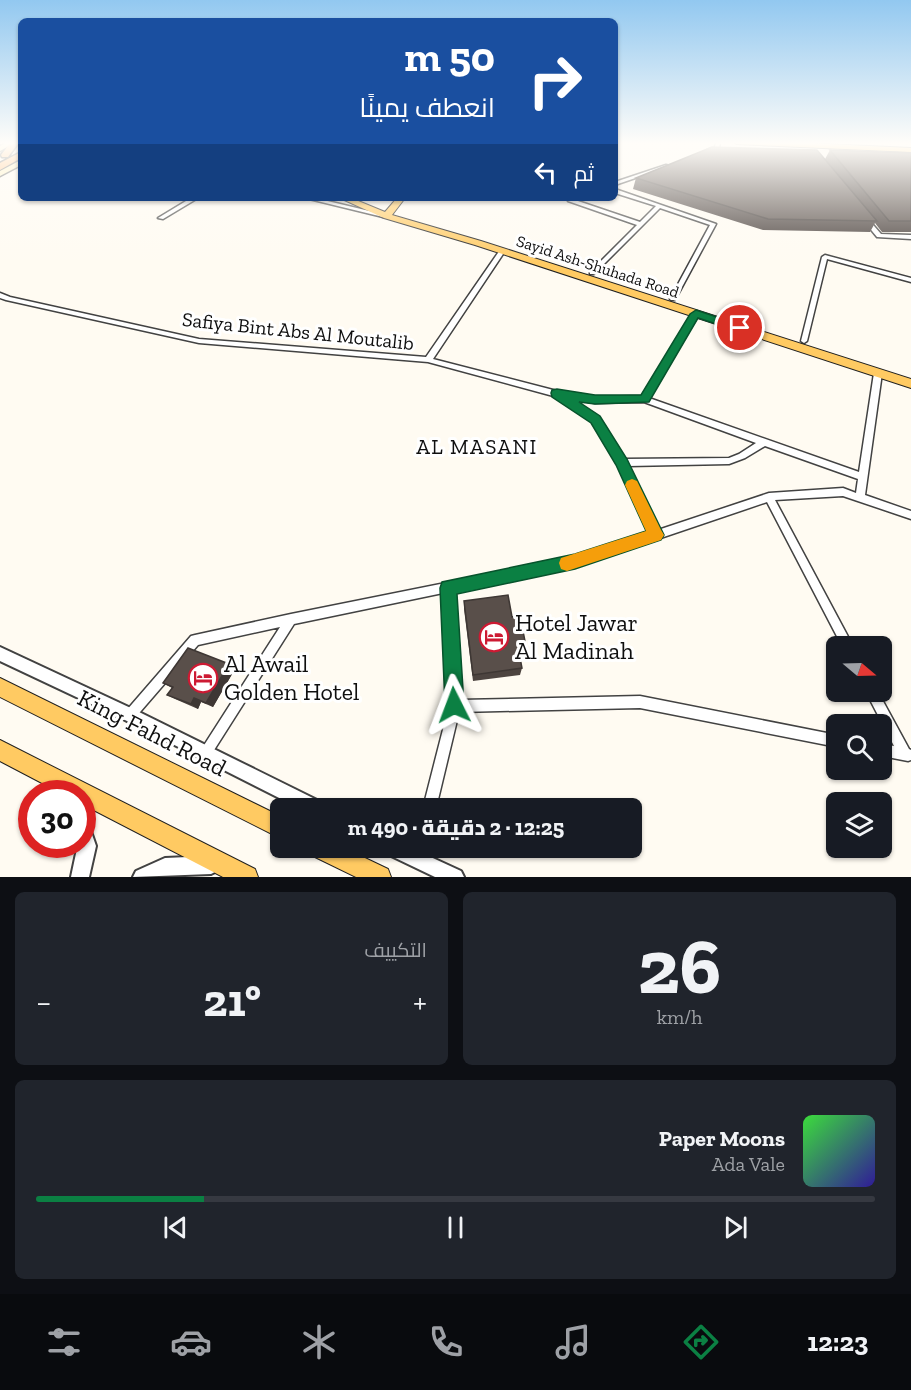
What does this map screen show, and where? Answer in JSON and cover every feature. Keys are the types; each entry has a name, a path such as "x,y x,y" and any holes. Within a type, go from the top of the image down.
{"main road":[{"name":"Sayid Ash-Shuhada Road","path":"353,201 911,384"},
{"name":"Sayid Ash-Shuhada Road","path":"367,201 389,213 592,273 911,376"},
{"path":"389,213 399,201"},
{"name":"King Fahd Road","path":"0,687 270,822"},
{"path":"0,750 50,780"},
{"path":"96,803 247,877"},
{"path":"341,858 380,877"}],"street":[{"path":"618,192 713,224 673,299"},
{"path":"161,218 190,201"},
{"path":"324,201 389,213"},
{"path":"573,201 641,224"},
{"path":"592,273 659,206"},
{"path":"864,218 879,236 911,237"},
{"path":"428,360 502,250"},
{"path":"804,341 825,257 911,280"},
{"name":"Safiya Bint Abs Al Moutalib","path":"0,295 8,299 199,341 428,360 557,393 595,400 644,399"},
{"path":"696,314 644,399 862,477"},
{"path":"860,496 878,373"},
{"path":"557,393 596,420 622,463 656,535"},
{"path":"622,463 729,461 742,456 764,442"},
{"path":"130,715 195,640 575,562 769,497 843,492 911,515"},
{"path":"769,497 843,636"},
{"path":"431,798 454,705 448,588"},
{"path":"205,754 291,619"},
{"path":"0,654 130,715 295,798"},
{"path":"454,705 640,702 826,739"},
{"path":"878,702 908,755"},
{"path":"892,752 908,755"},
{"path":"80,877 84,858"},
{"path":"426,858 455,877"},
{"path":"142,877 165,867 186,864 223,865"}],"building":[{"path":"652,183 845,183 877,221 768,219"},
{"path":"857,183 911,183 911,221 889,221"},
{"name":"Hotel Jawar Al Madinah","path":"508,595 512,617 520,616 525,641 517,642 522,668 473,675 464,601"},
{"name":"Al Awail Golden Hotel","path":"188,648 229,664 206,703 194,698 191,704 167,695 173,687 163,683"}],"slow traffic":[{"path":"567,563 656,535 632,485"}],"place":[{"name":"Hotel Jawar Al Madinah","path":"494,637"},
{"name":"Al Awail Golden Hotel","path":"203,678"}],"district":[{"name":"AL MASANI","path":"477,447"}],"route":[{"path":"454,705 448,588 575,562 656,535 622,463 596,420 557,393 595,400 644,399 696,314 740,328"}]}
